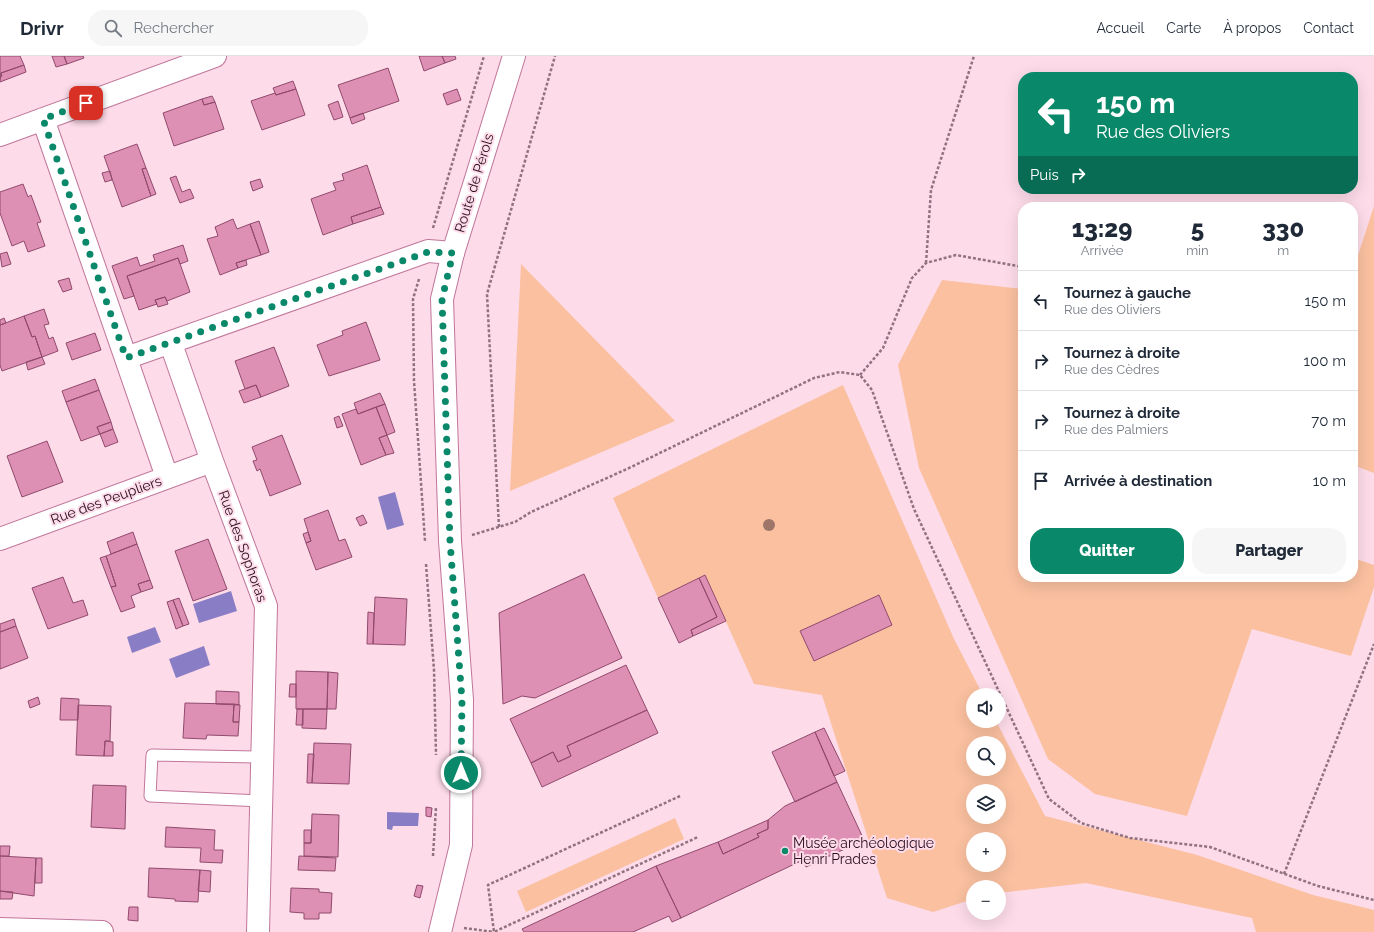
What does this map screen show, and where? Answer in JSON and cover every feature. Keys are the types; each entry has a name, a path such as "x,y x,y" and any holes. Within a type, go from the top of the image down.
{"street":[{"path":"0,135 215,56"},
{"name":"Route de Pérols","path":"440,932 461,845 462,700 450,541 442,299 453,253 514,56"},
{"path":"43,119 167,477"},
{"path":"126,358 171,344 428,252 453,253"},
{"name":"Rue des Sophoras","path":"171,344 212,461 266,606 258,932"},
{"name":"Rue des Peupliers","path":"0,539 212,461"},
{"path":"0,929 102,932"}],"lane":[{"path":"261,801 150,796 152,755 262,757"}],"path":[{"path":"499,526 487,294 555,56"},
{"path":"926,263 931,190 974,56"},
{"path":"860,375 883,348 912,278 926,263 956,255 1018,266"},
{"path":"450,541 515,522 531,512 628,469 814,378 840,372 860,375 872,390 914,509 1049,799 1081,823 1130,838 1210,846 1318,886 1374,900"},
{"path":"1284,874 1374,644"},
{"path":"680,796 488,885 494,932 698,837"}],"shaded area":[{"path":"1374,206 1374,473 1358,467 1358,256"},
{"path":"521,264 675,421 510,491"},
{"path":"942,280 1018,288 1018,582 1358,582 1358,560 1374,565 1374,587 1351,656 1252,629 1187,816 1095,794 1048,759 919,468 898,365"},
{"path":"843,385 954,639 979,688 966,688 966,728 1000,728 1004,736 966,736 966,776 1006,776 1006,740 1045,816 1197,855 1313,895 1374,910 1374,932 1256,932 1252,918 1086,883 1006,892 1006,880 966,880 966,901 933,912 887,898 822,695 754,684 705,575 658,598 613,498"},
{"path":"395,492 404,525 387,530 378,497"},
{"path":"231,591 237,611 199,623 193,604"},
{"path":"155,627 161,642 132,653 127,637"},
{"path":"204,646 210,665 176,678 169,659"},
{"path":"387,812 419,813 418,826 393,826 392,830 387,829"},
{"path":"675,818 684,839 526,912 517,891"}],"building":[{"path":"0,56 20,56 24,65 1,73 2,76 0,77"},
{"path":"52,56 64,56 67,64 56,67"},
{"path":"64,56 83,56 84,58 67,64"},
{"path":"419,56 442,56 445,63 424,71"},
{"path":"442,56 455,56 456,59 445,63"},
{"path":"24,65 26,72 0,82 1,73"},
{"path":"388,68 399,101 350,118 338,85"},
{"path":"293,81 296,89 276,95 273,88"},
{"path":"296,89 305,115 262,130 251,101 275,93 276,95"},
{"path":"457,89 461,100 447,105 443,94"},
{"path":"212,96 215,102 204,105 202,99"},
{"path":"202,99 204,105 215,102 224,129 174,146 163,113"},
{"path":"338,101 343,117 334,120 328,105"},
{"path":"363,113 365,119 352,124 350,118"},
{"path":"137,144 146,168 142,169 151,196 122,207 104,156"},
{"path":"367,165 381,207 351,217 353,224 323,235 311,199 336,190 333,183 344,180 342,174"},
{"path":"146,168 156,194 151,196 142,169"},
{"path":"110,171 112,180 105,182 102,173"},
{"path":"176,176 182,192 190,189 194,198 180,203 170,178"},
{"path":"260,179 263,187 253,191 250,182"},
{"path":"23,184 28,197 31,195 41,222 37,223 45,246 28,252 24,241 12,246 0,213 0,192"},
{"path":"381,207 384,214 353,224 351,217"},
{"path":"233,219 237,229 250,224 261,255 236,263 238,268 220,275 207,239 218,236 215,227"},
{"path":"259,221 269,252 261,255 250,224"},
{"path":"183,245 188,261 180,264 178,258 127,276 134,296 124,299 112,266 137,257 140,266 155,261 153,255"},
{"path":"7,252 11,264 2,267 0,254"},
{"path":"178,258 190,292 167,301 165,297 155,300 157,304 139,310 127,276"},
{"path":"246,260 247,265 238,268 236,263"},
{"path":"69,278 72,289 63,292 58,281"},
{"path":"165,297 168,304 158,307 155,300"},
{"path":"44,309 49,324 44,325 49,339 53,337 58,351 42,357 35,336 32,337 24,316"},
{"path":"24,316 32,337 35,336 42,357 2,371 0,365 0,325"},
{"path":"4,318 6,323 0,325 0,320"},
{"path":"366,322 380,360 329,376 317,345 343,335 342,331"},
{"path":"95,333 101,350 72,360 66,343"},
{"path":"274,347 289,386 261,397 256,385 245,389 235,361"},
{"path":"42,357 45,364 28,370 26,362"},
{"path":"95,379 99,390 66,402 62,391"},
{"path":"256,385 261,397 244,403 239,391"},
{"path":"99,390 111,422 97,427 100,434 81,441 66,402"},
{"path":"380,393 385,404 358,414 354,403"},
{"path":"385,404 395,432 387,435 376,407"},
{"path":"376,407 387,435 379,438 386,455 361,465 342,414 356,409 358,414"},
{"path":"339,416 343,426 337,428 334,418"},
{"path":"111,422 113,429 100,434 97,427"},
{"path":"113,429 118,442 105,447 100,434"},
{"path":"282,435 301,484 270,496 260,469 257,471 253,461 257,460 252,447"},
{"path":"387,435 394,453 386,455 379,438"},
{"path":"47,441 63,482 22,497 7,456"},
{"path":"328,510 339,541 345,539 352,557 316,570 306,543 311,541 304,519"},
{"path":"363,515 367,523 360,526 356,518"},
{"path":"133,532 137,544 111,554 107,542"},
{"path":"308,532 311,541 306,543 303,534"},
{"path":"208,539 227,589 193,601 175,551"},
{"path":"137,544 150,580 138,584 141,592 131,596 135,607 121,612 111,587 116,586 106,556"},
{"path":"106,556 116,586 111,587 100,558"},
{"path":"584,574 622,658 535,698 522,696 503,704 499,613"},
{"path":"705,575 726,621 693,636 691,630 717,617 699,578"},
{"path":"63,577 73,603 83,600 88,615 48,629 32,588"},
{"path":"699,578 717,617 691,630 693,636 679,643 658,598"},
{"path":"150,580 153,588 141,592 138,584"},
{"path":"879,595 892,625 814,661 800,631"},
{"path":"375,597 407,599 405,645 373,644"},
{"path":"179,598 189,624 183,626 173,600"},
{"path":"173,600 183,626 176,629 167,602"},
{"path":"368,612 374,613 373,644 367,644"},
{"path":"14,619 16,626 0,632 0,624"},
{"path":"16,626 28,658 0,669 0,632"},
{"path":"626,665 647,710 567,746 571,756 558,762 553,752 531,763 510,719"},
{"path":"296,671 328,672 327,709 296,709"},
{"path":"328,672 338,673 336,709 327,709"},
{"path":"290,684 296,684 296,697 289,697"},
{"path":"216,691 239,692 239,705 216,704"},
{"path":"38,697 40,704 30,708 28,701"},
{"path":"61,698 79,699 78,720 60,720"},
{"path":"185,703 234,704 233,722 239,722 238,736 207,735 206,739 183,738"},
{"path":"234,704 240,705 239,722 233,722"},
{"path":"78,705 111,706 110,741 105,741 104,756 76,755"},
{"path":"297,709 303,709 303,725 296,725"},
{"path":"303,709 327,709 326,729 302,728"},
{"path":"647,710 658,733 542,787 531,763 553,752 558,762 571,756 567,746"},
{"path":"824,728 845,771 834,776 815,732"},
{"path":"815,732 837,782 795,802 772,752"},
{"path":"105,741 113,742 113,756 104,756"},
{"path":"314,743 351,744 349,784 312,783"},
{"path":"308,754 314,754 312,783 307,783"},
{"name":"Musée archéologique Henri Prades","path":"837,782 864,840 806,867 803,860 681,918 656,866 718,842 723,854 759,837 757,834 768,829 768,820 785,806"},
{"path":"93,785 126,786 125,829 91,827"},
{"path":"426,807 432,808 431,817 426,816"},
{"path":"312,814 339,815 338,857 304,856 304,843 311,843"},
{"path":"768,820 768,829 757,834 759,837 723,854 718,842"},
{"path":"166,827 215,830 214,850 223,850 222,863 200,862 201,848 165,847"},
{"path":"304,830 311,830 311,843 304,843"},
{"path":"0,846 10,846 9,856 0,856"},
{"path":"0,856 36,858 34,896 0,891"},
{"path":"299,856 336,858 335,871 298,870"},
{"path":"36,858 42,858 42,883 35,883"},
{"path":"656,866 681,918 672,922 669,916 633,932 524,932 522,929"},
{"path":"149,868 200,870 198,902 175,901 175,899 148,897"},
{"path":"200,870 211,871 210,892 198,891"},
{"path":"417,885 423,886 420,898 414,896"},
{"path":"291,888 319,889 319,892 332,893 331,913 319,913 319,919 304,919 304,913 290,912"},
{"path":"0,891 13,892 12,899 0,899"},
{"path":"129,907 138,907 138,921 128,920"}],"place":[{"name":"Musée archéologique Henri Prades","path":"785,851"}],"route":[{"path":"86,103 43,119 126,358 171,344 428,252 453,253 442,299 450,541 462,700 461,773"}]}
